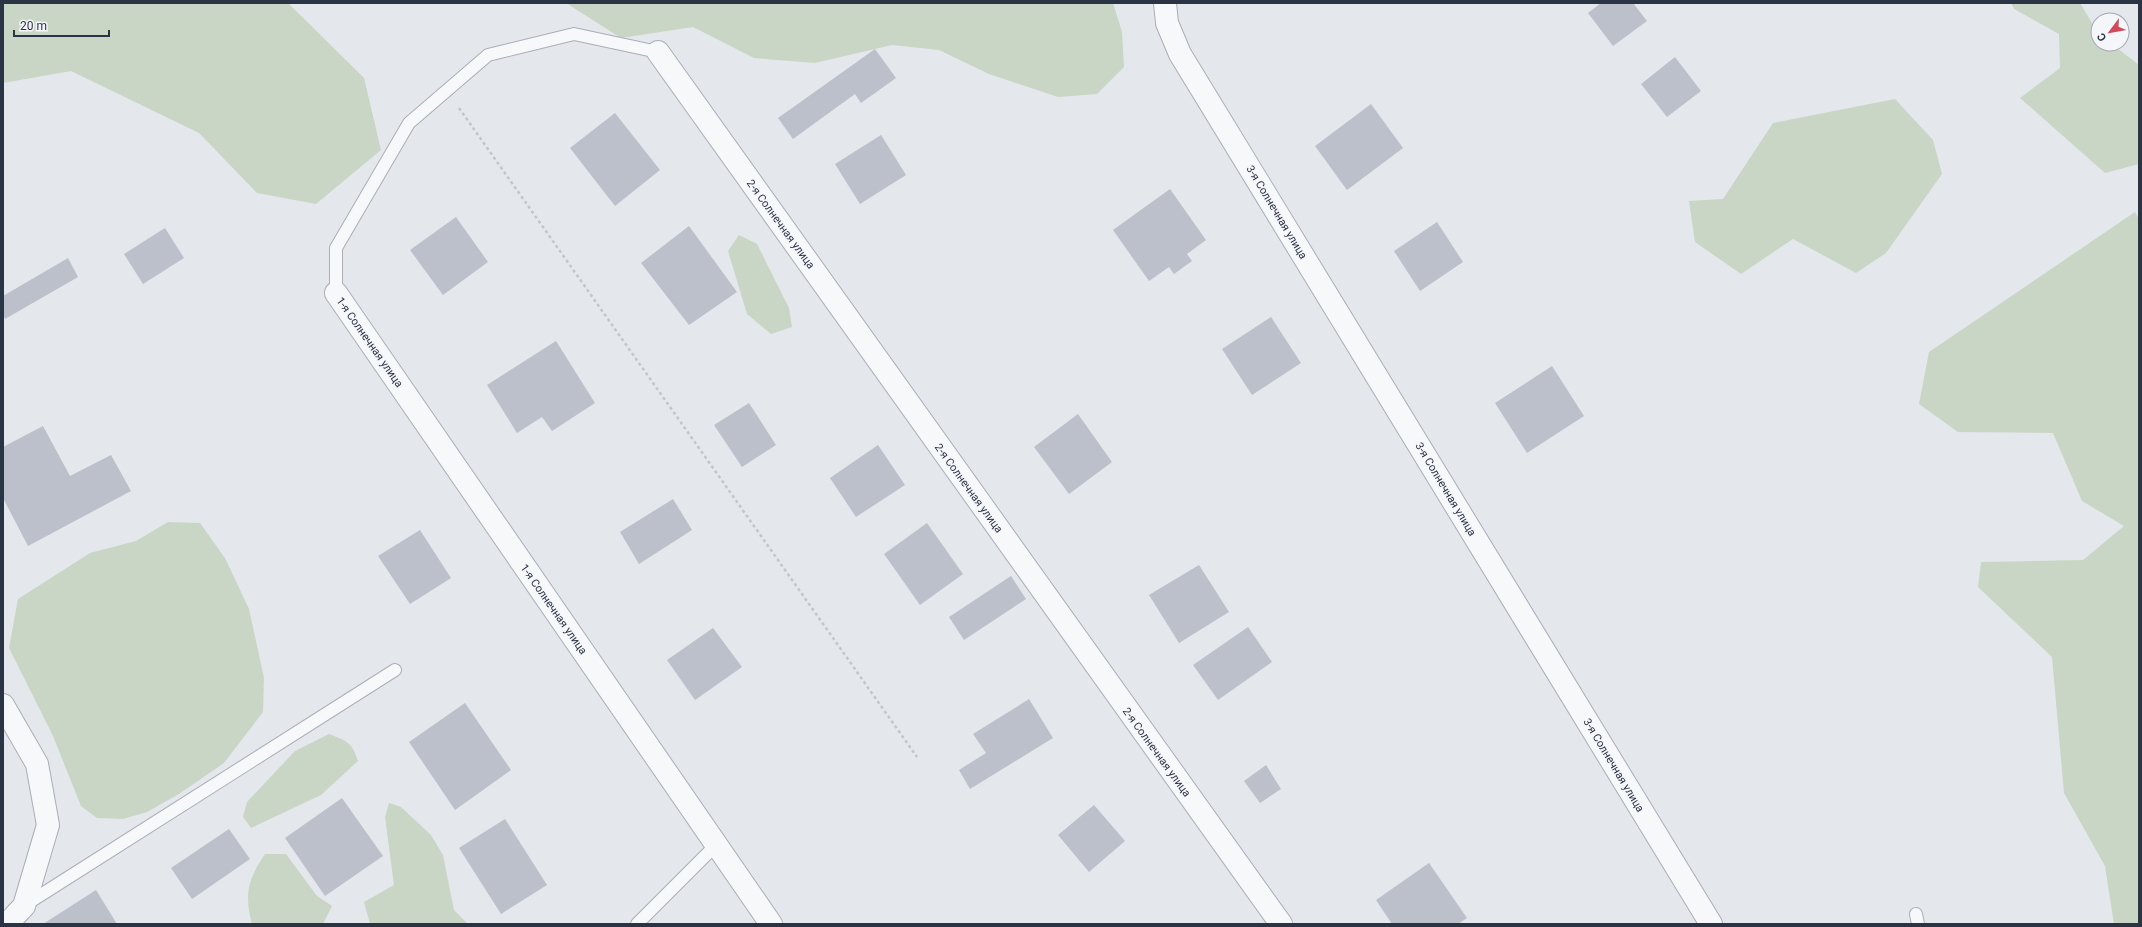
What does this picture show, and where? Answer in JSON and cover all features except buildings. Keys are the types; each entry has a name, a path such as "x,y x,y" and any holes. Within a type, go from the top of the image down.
{"street":[{"name":"3-я Солнечная улица","path":"1166,3 1167,23 1180,54 1711,924"},
{"name":"2-я Солнечная улица","path":"658,52 1281,924"},
{"name":"1-я Солнечная улица","path":"336,293 772,924"},
{"path":"3,705 37,764 48,825 24,906 7,924"}],"lane":[{"path":"336,293 336,248 408,123 488,55 574,34 658,52"},
{"path":"24,906 395,670"},
{"path":"637,924 710,851 714,842"}],"path":[{"path":"446,90 917,757"}],"green space":[{"path":"3,3 288,3 364,78 381,150 316,204 257,193 199,133 71,71 3,83"},
{"path":"566,3 1113,3 1122,32 1124,67 1097,94 1058,97 989,74 939,50 892,45 815,63 754,58 693,27 621,38"},
{"path":"2011,3 2080,3 2090,20 2090,52 2122,52 2139,65 2139,164 2105,173 2020,98 2060,68 2059,34 2014,9"},
{"path":"1895,99 1933,140 1942,174 1886,253 1856,273 1793,239 1741,274 1695,242 1689,201 1723,199 1773,123"},
{"path":"2135,212 2139,219 2139,924 2114,924 2105,866 2064,793 2052,657 1978,587 1981,562 2083,560 2124,526 2082,501 2053,433 1958,432 1919,404 1929,352"},
{"path":"739,235 757,244 789,308 792,327 771,334 747,314 728,251"},
{"path":"168,522 200,523 225,558 249,609 264,678 263,712 224,763 179,794 147,812 123,819 97,818 81,806 53,736 9,648 18,599 90,553 136,541"},
{"path":"329,734 348,743 358,761 321,795 251,828 243,817 247,802 295,751"},
{"path":"389,803 401,807 431,835 443,855 454,910 468,924 370,924 364,902 394,885 385,817"},
{"path":"265,854 286,854 317,896 332,906 323,924 252,924 248,904 249,887 251,879"}]}
